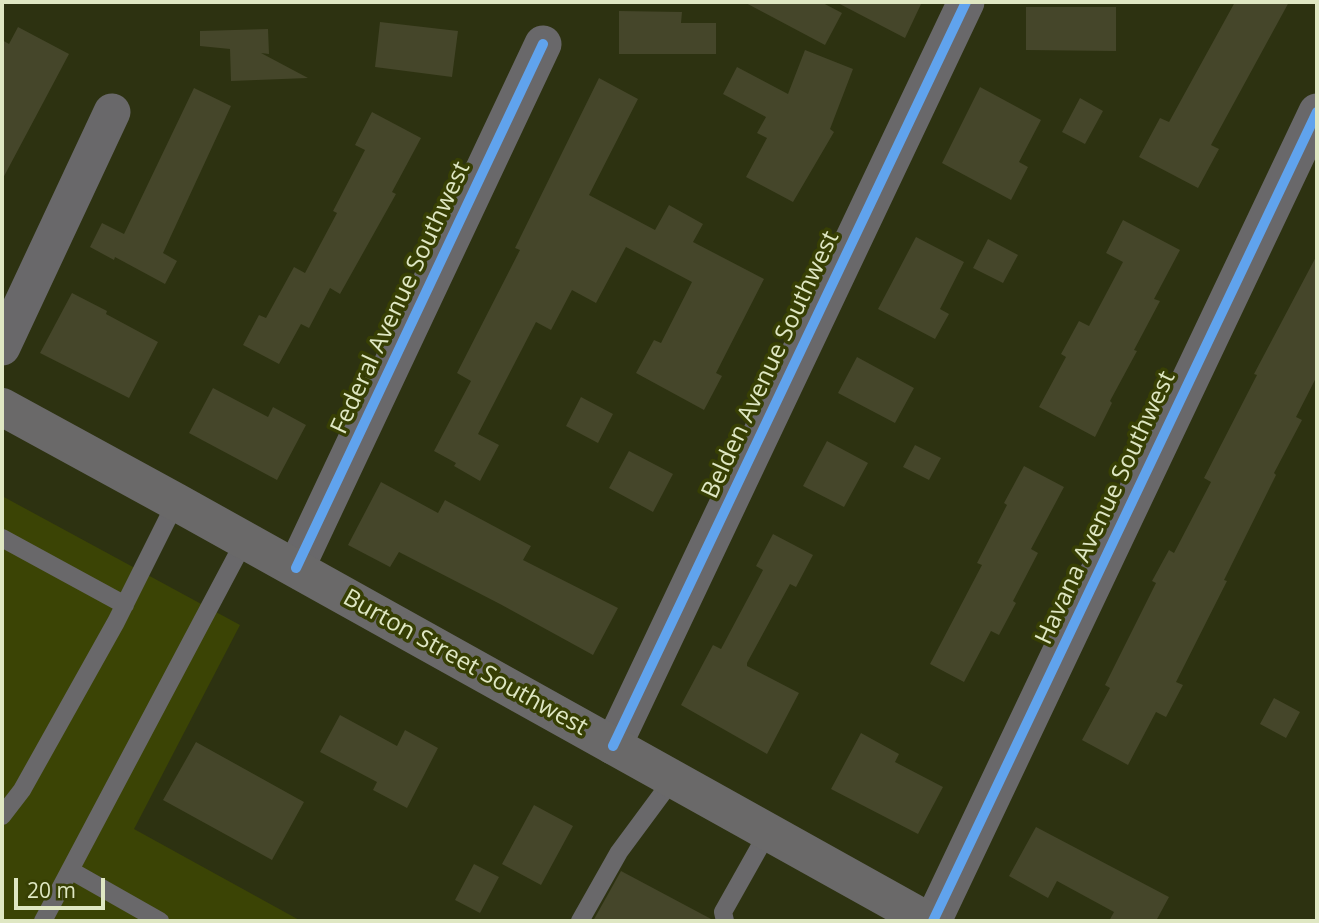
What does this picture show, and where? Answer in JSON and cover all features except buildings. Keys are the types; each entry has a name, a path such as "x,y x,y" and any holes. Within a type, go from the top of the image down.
{"main road":[{"name":"Burton Street Southwest","path":"2,407 928,921"}],"street":[{"name":"Belden Avenue Southwest","path":"613,746 966,2"},
{"name":"Federal Avenue Southwest","path":"296,568 543,44"},
{"path":"2,347 112,112"},
{"name":"Havana Avenue Southwest","path":"933,921 1317,112"}],"lane":[{"path":"2,816 22,790 125,605 176,502"},
{"path":"2,538 125,605"},
{"path":"43,921 245,540"},
{"path":"580,921 619,852 673,779"},
{"path":"725,921 723,912 768,832"},
{"path":"70,870 160,921"}],"shaded area":[{"path":"2,496 240,625 134,829 301,921 2,921"}],"cycle path":[{"path":"613,746 966,2"},
{"path":"296,568 543,44"},
{"path":"933,921 1317,112"}]}
